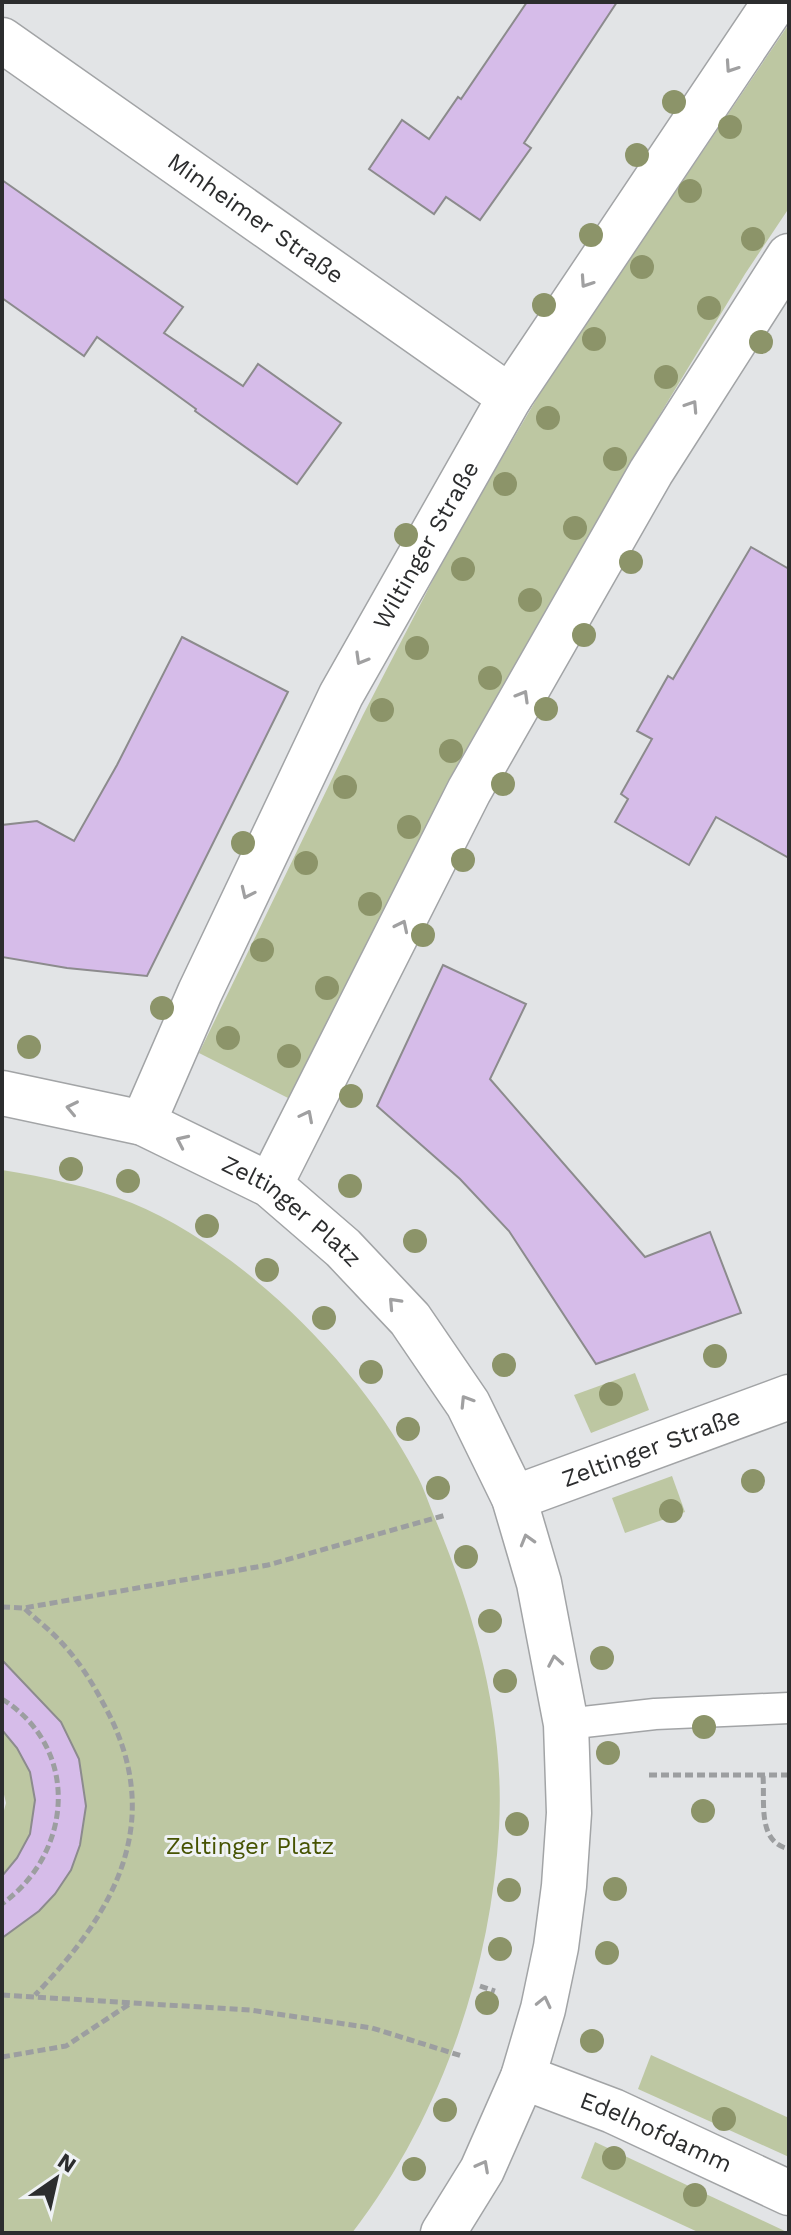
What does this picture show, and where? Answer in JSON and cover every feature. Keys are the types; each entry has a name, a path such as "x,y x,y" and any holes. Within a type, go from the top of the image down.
{"street":[{"name":"Wiltinger Straße","path":"143,1123 200,992 341,695 510,397 775,2"},
{"name":"Minheimer Straße","path":"2,40 510,397"},
{"path":"270,1185 469,791 651,472 789,256"},
{"name":"Zeltinger Platz","path":"2,1093 143,1123 270,1185 343,1248 410,1319 468,1404 514,1498 541,1593 566,1724 569,1813 564,1886 556,1947 523,2077 482,2170 443,2233"},
{"name":"Zeltinger Straße","path":"514,1498 789,1397"},
{"name":"Edelhofdamm","path":"523,2077 613,2111 789,2193"}],"lane":[{"path":"566,1724 655,1714 789,1708"}],"path":[{"path":"2,1607 24,1608 268,1565 446,1515"},
{"path":"24,1608 62,1643 93,1685 119,1731 131,1780 133,1821 125,1861 100,1914 70,1958 35,1995"},
{"path":"2,1699 28,1721 41,1740 52,1761 58,1792 58,1817 51,1845 39,1868 17,1893 2,1904"},
{"path":"649,1775 789,1775"},
{"path":"763,1775 767,1834 777,1846 789,1849"},
{"path":"480,1986 496,1991"},
{"path":"2,1995 250,2010 372,2028 462,2056"},
{"path":"2,2057 66,2046 132,2002"}],"green space":[{"path":"789,24 789,208 745,274 642,444 455,769 290,1099 199,1053 363,715 448,551 547,381"},
{"name":"Zeltinger Platz","path":"2,1170 51,1179 132,1203 174,1223 256,1280 331,1352 392,1432 421,1484 464,1594 485,1671 500,1789 494,1882 485,1936 456,2042 435,2093 411,2142 352,2233 2,2233 2,1818 6,1803 2,1786"},
{"path":"635,1373 649,1410 591,1433 574,1395"},
{"path":"672,1476 685,1512 625,1533 612,1498"},
{"path":"651,2055 789,2118 789,2157 638,2089"},
{"path":"595,2142 789,2233 700,2233 581,2178"}],"building":[{"path":"527,2 617,2 524,143 531,148 480,220 446,197 434,214 369,169 402,120 429,139 458,97 461,99"},
{"path":"2,180 183,307 164,333 243,386 258,364 341,423 297,484 97,337 84,356 2,298"},
{"path":"751,547 789,569 789,858 716,817 689,865 615,822 628,799 621,794 652,739 637,731 668,676 673,679"},
{"path":"182,637 288,692 147,976 67,968 2,957 2,825 37,821 74,841 117,765"},
{"path":"443,965 526,1004 490,1079 645,1257 710,1232 741,1313 596,1364 509,1231 460,1179 377,1106"},
{"path":"2,1660 61,1722 79,1759 86,1806 80,1845 71,1870 39,1911 2,1938 2,1876 17,1858 30,1834 35,1800 30,1772 17,1748 2,1730"}]}
